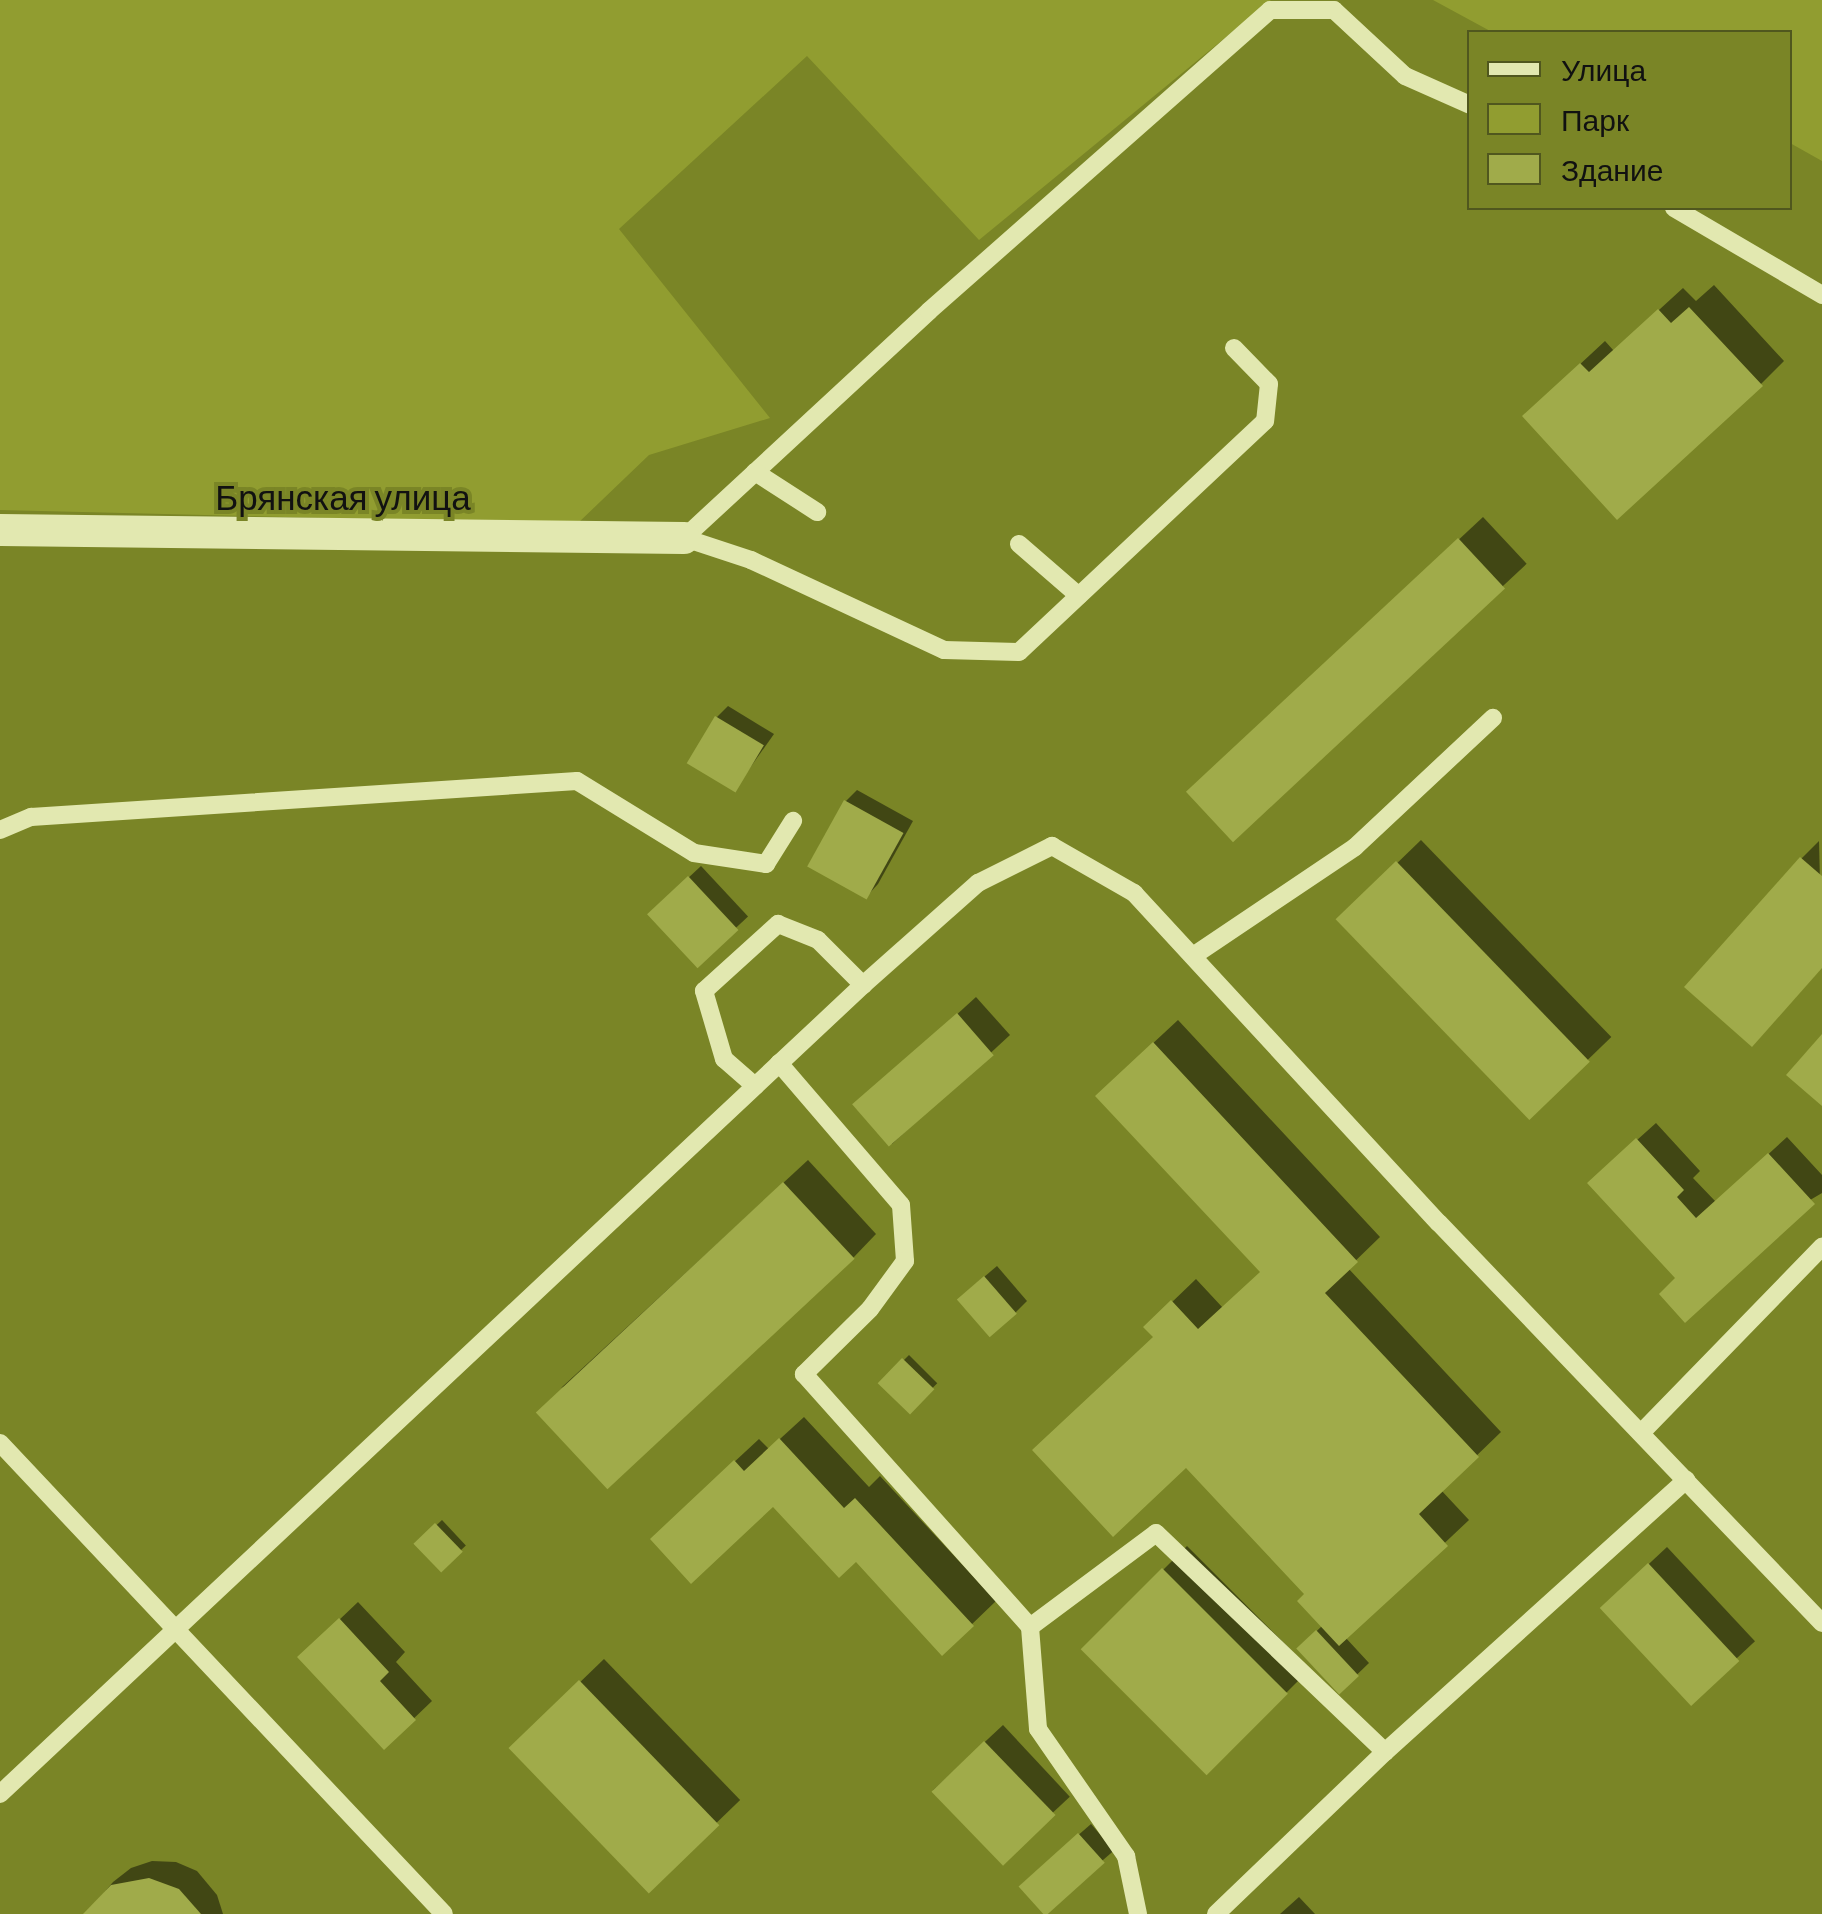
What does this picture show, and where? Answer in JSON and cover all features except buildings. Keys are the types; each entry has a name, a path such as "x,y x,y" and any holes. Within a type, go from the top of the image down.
{"street":[{"name":"Брянская улица","path":"0,530 684,538"}],"lane":[{"path":"1234,348 1269,384 1265,421 1020,652 944,650 751,560 684,538 929,312 1270,10 1334,10 1404,76 1467,104"},
{"path":"1677,210 1822,294"},
{"path":"756,472 817,512"},
{"path":"1019,544 1079,596"},
{"path":"1193,956 1355,847 1493,718"},
{"path":"0,830 31,817 577,781 694,853 766,864 793,821"},
{"path":"0,1794 863,985 978,883 1052,846 1134,893 1822,1622"},
{"path":"754,1086 724,1059 704,991 778,924 818,940 863,985"},
{"path":"779,1063 901,1205 906,1260 870,1310 804,1374 1030,1628 1038,1729 1126,1856 1138,1914"},
{"path":"1641,1433 1822,1247"},
{"path":"0,1443 444,1914"},
{"path":"1216,1914 1385,1752 1686,1480"},
{"path":"1030,1628 1156,1532 1385,1752"}],"green space":[{"path":"0,0 1271,0 979,240 807,56 619,229 770,418 649,455 577,524 0,510"},
{"path":"1433,0 1822,0 1822,161 1792,144 1792,30 1488,30"}]}
